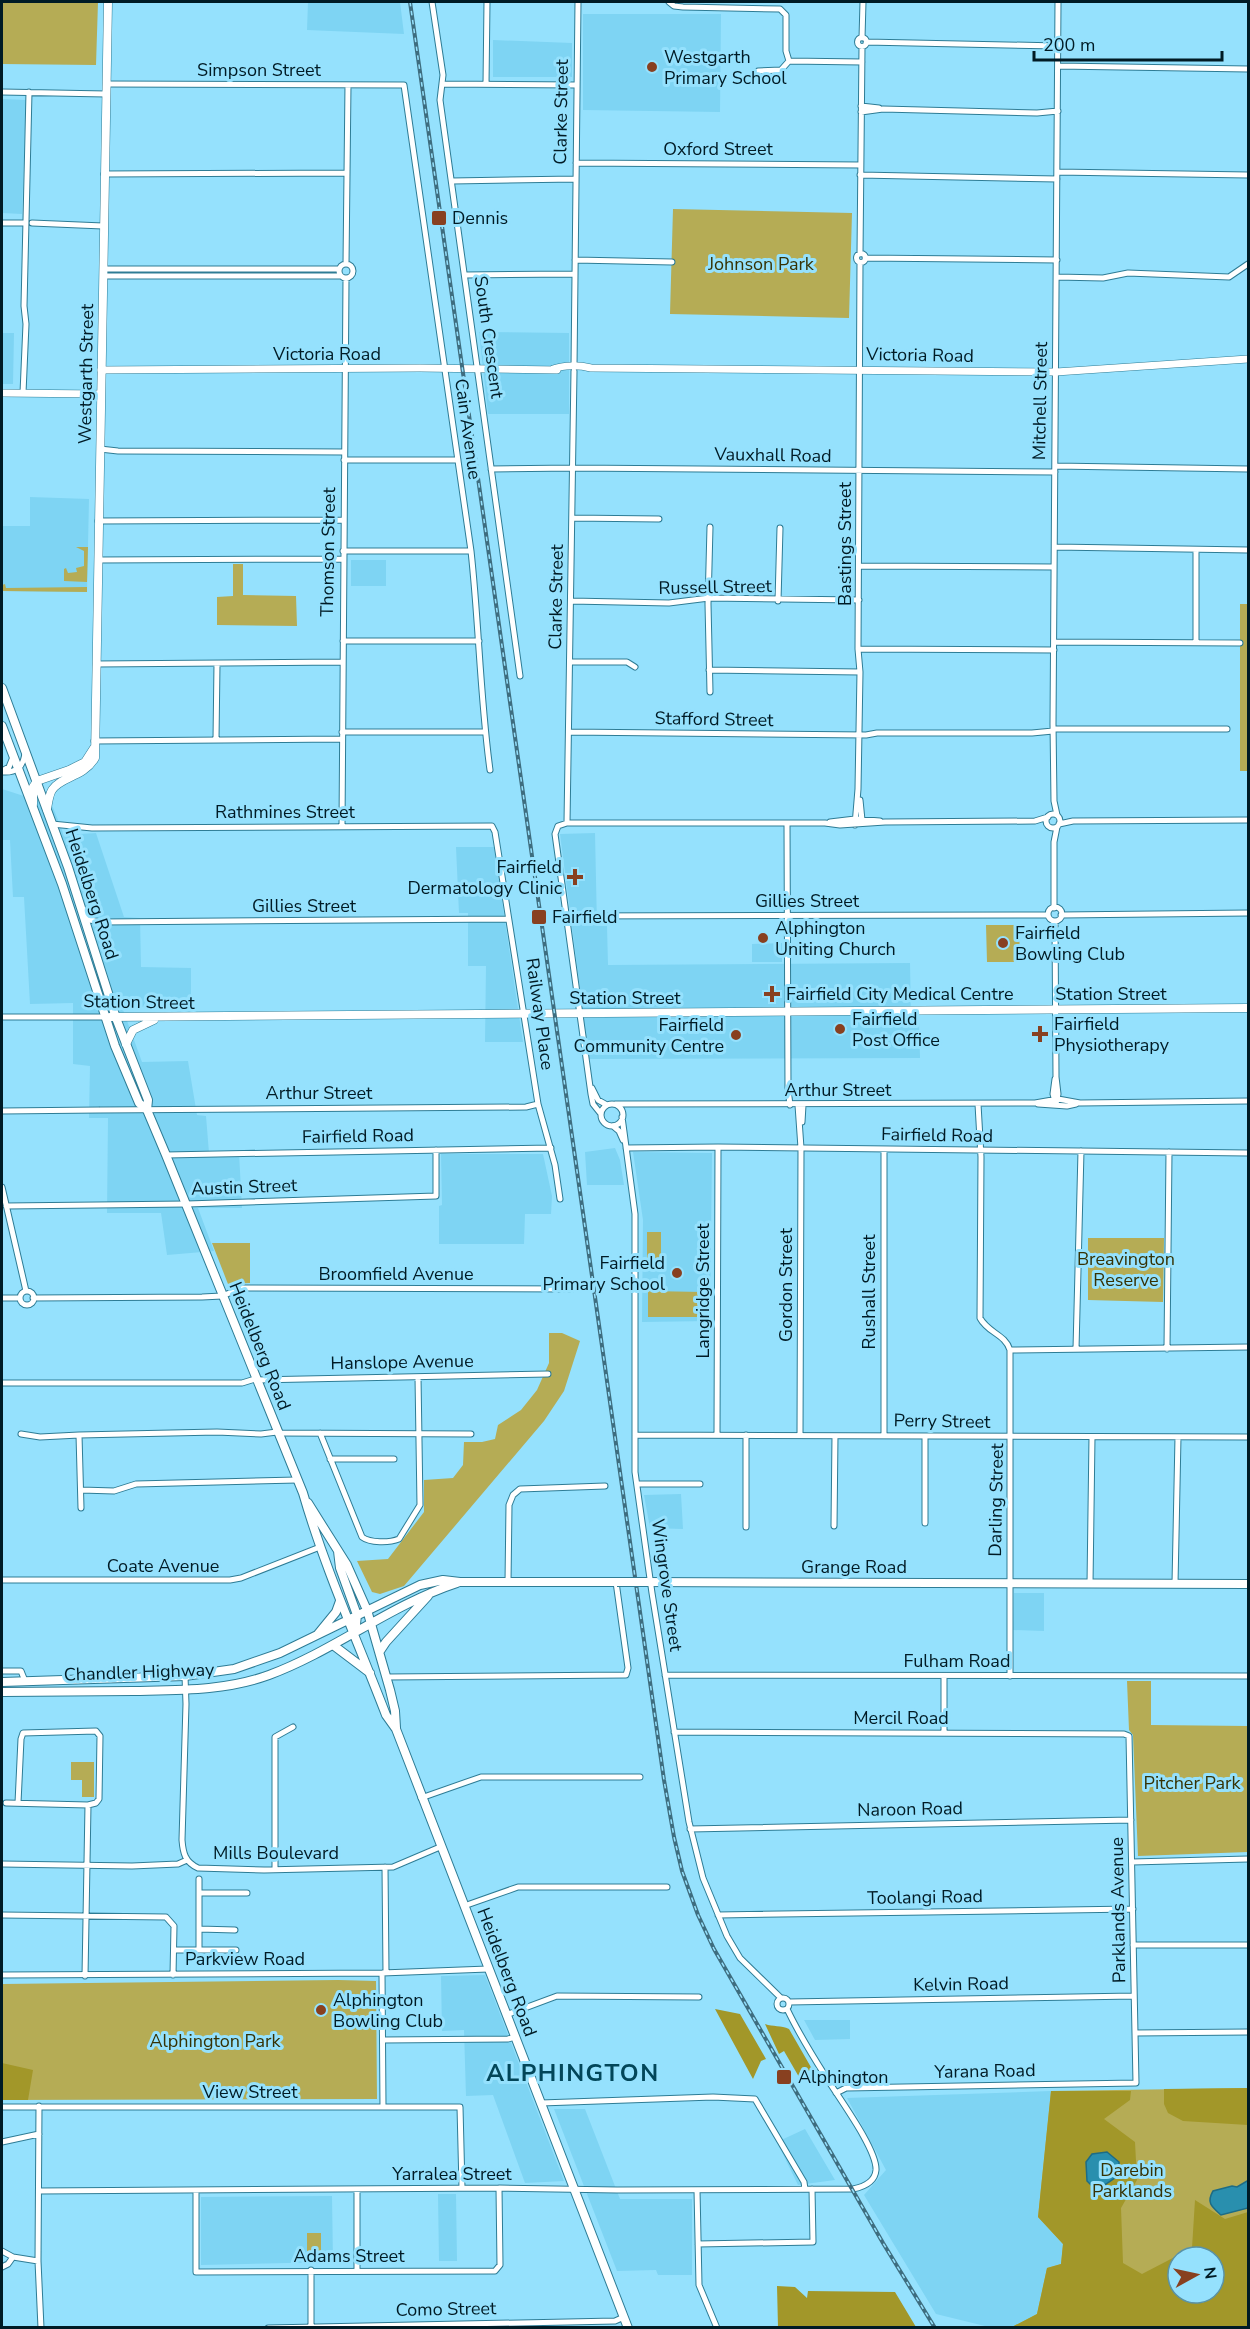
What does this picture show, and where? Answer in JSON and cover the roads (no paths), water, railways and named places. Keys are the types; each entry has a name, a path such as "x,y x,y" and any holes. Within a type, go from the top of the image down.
{"main road":[{"name":"Westgarth Street","path":"47,809 51,792 56,785 88,764 94,745 108,2"},
{"name":"Heidelberg Road","path":"2,688 57,837 116,1017 148,1100 147,1110 297,1480 352,1574 372,1623 395,1711 396,1729"},
{"name":"Heidelberg Road","path":"2,726 62,884 105,1017 138,1103 147,1110"},
{"path":"7,740 20,736"},
{"name":"Westgarth Street","path":"37,781 71,774"},
{"path":"33,806 33,786 37,781"},
{"name":"Station Street","path":"105,1017 1248,1008"},
{"path":"126,1044 133,1030 140,1025 167,1017"},
{"name":"Heidelberg Road","path":"303,1493 340,1601 386,1715 396,1729 628,2328"},
{"path":"315,1514 322,1547 338,1550 340,1568 357,1615 354,1634"},
{"name":"Grange Road","path":"367,1610 420,1585 443,1580 508,1583 1248,1584"},
{"name":"Grange Road","path":"372,1623 433,1592 460,1582"},
{"path":"380,1651 433,1592"},
{"path":"317,1634 336,1611 340,1601"},
{"name":"Chandler Highway","path":"2,1682 185,1676 239,1668 269,1658 367,1610"},
{"name":"Chandler Highway","path":"2,1692 186,1690 228,1686 257,1679 286,1668 372,1623"},
{"path":"333,1645 370,1672"}],"street":[{"name":"South Crescent","path":"432,2 442,84 441,100 520,676"},
{"path":"486,84 487,2"},
{"name":"Clarke Street","path":"567,823 578,2"},
{"path":"669,2 674,6 683,7 780,9 786,15 786,51 789,61"},
{"path":"862,2 864,42 861,62 860,254 856,258 860,263 865,258"},
{"name":"Mitchell Street","path":"1054,908 1052,819 1054,801 1058,2"},
{"path":"864,42 1058,46"},
{"path":"758,71 781,69 789,61 861,62"},
{"path":"1058,66 1248,69"},
{"name":"Simpson Street","path":"106,84 400,84 404,86 407,93"},
{"path":"442,84 576,85"},
{"path":"103,273 341,275 346,264 348,85"},
{"path":"2,92 106,94"},
{"path":"23,393 29,92"},
{"name":"Cain Avenue","path":"407,93 471,550 490,770"},
{"path":"861,109 1037,113 1058,111"},
{"name":"Oxford Street","path":"576,163 861,165"},
{"path":"105,174 347,173"},
{"path":"860,175 1248,175"},
{"path":"452,181 575,178"},
{"path":"2,223 25,223"},
{"path":"32,223 104,225"},
{"path":"860,254 865,258 1057,260"},
{"path":"575,260 672,262"},
{"name":"Bastings Street","path":"859,822 860,263"},
{"name":"Thomson Street","path":"342,826 346,369 341,275 352,275 353,271 346,264"},
{"path":"1057,277 1103,278 1128,273 1229,277 1248,264"},
{"path":"465,275 574,274"},
{"name":"Victoria Road","path":"101,370 591,368 1056,372 1248,359"},
{"path":"2,393 100,394"},
{"path":"100,451 344,452"},
{"path":"344,460 458,460"},
{"name":"Vauxhall Road","path":"491,469 860,471 1248,469"},
{"path":"572,518 659,519"},
{"path":"98,521 344,520"},
{"path":"710,527 710,692"},
{"path":"778,601 780,528"},
{"path":"1055,548 1248,550"},
{"path":"343,551 471,550"},
{"path":"1196,550 1196,643"},
{"path":"98,560 343,559"},
{"path":"859,566 1054,567"},
{"name":"Russell Street","path":"571,602 669,603 709,598 778,601 859,600"},
{"path":"342,641 479,641"},
{"path":"1054,642 1239,644"},
{"path":"858,649 1054,650"},
{"path":"96,664 342,662"},
{"path":"570,662 627,662 635,667"},
{"path":"216,739 217,664"},
{"path":"709,670 860,672"},
{"name":"Stafford Street","path":"570,732 1032,733 1227,729"},
{"path":"94,745 216,739 485,732"},
{"path":"2,772 11,773 19,769 24,763 26,752"},
{"path":"2,772 9,767 13,756"},
{"path":"1052,819 1058,825 1073,821"},
{"path":"591,1086 598,1100 607,1105 615,1104 622,1115 619,1123 613,1126 603,1121 592,1100 555,834 558,825 567,823 1035,821 1052,819 1073,821 1248,820"},
{"name":"Mitchell Street","path":"1052,819 1058,825 1054,842"},
{"path":"786,823 788,1105"},
{"name":"Rathmines Street","path":"52,824 72,828 486,825 492,826 495,832"},
{"path":"57,837 72,828"},
{"name":"Railway Place","path":"495,832 538,1104 551,1148 560,1199"},
{"path":"1054,908 1059,909 1061,915 1060,919 1054,921 1050,920 1048,915 1049,910 1054,908"},
{"path":"1061,915 1248,913"},
{"name":"Gillies Street","path":"566,916 1048,915"},
{"name":"Gillies Street","path":"84,919 101,922 508,919"},
{"path":"1054,921 1056,1101"},
{"path":"88,932 101,922"},
{"name":"Station Street","path":"2,1017 105,1017"},
{"name":"Arthur Street","path":"615,1104 1035,1103 1046,1106 1056,1101 1067,1106 1080,1103 1248,1101"},
{"path":"981,1103 980,1318 985,1327 1008,1341 1011,1350 1248,1347"},
{"name":"Arthur Street","path":"2,1111 526,1107 538,1104"},
{"path":"601,1114 607,1105"},
{"name":"Arthur Street","path":"622,1115 626,1110 641,1105"},
{"name":"Gordon Street","path":"800,1105 800,1435"},
{"name":"Wingrove Street","path":"622,1115 635,1214 635,1435 646,1582 665,1676 690,1829 703,1878 718,1915 740,1958 781,1998"},
{"name":"Wingrove Street","path":"613,1126 620,1131 626,1148"},
{"name":"Langridge Street","path":"717,1435 718,1147"},
{"name":"Fairfield Road","path":"166,1155 551,1148"},
{"name":"Fairfield Road","path":"626,1148 1248,1153"},
{"name":"Rushall Street","path":"884,1149 884,1436"},
{"name":"Austin Street","path":"6,1206 187,1204 436,1196 436,1150"},
{"path":"1076,1349 1081,1151"},
{"path":"1167,1349 1169,1152"},
{"path":"2,1187 26,1291 30,1292 33,1298 32,1302 27,1304 23,1303 20,1298"},
{"name":"Broomfield Avenue","path":"33,1298 222,1296 242,1288 572,1289"},
{"path":"20,1298 21,1294 26,1291"},
{"path":"2,1298 20,1298"},
{"name":"Darling Street","path":"1010,1676 1011,1350"},
{"name":"Hanslope Avenue","path":"2,1383 242,1383 256,1380 548,1374"},
{"path":"320,1433 364,1540 395,1541 403,1533 420,1505 417,1377"},
{"path":"21,1434 40,1437 217,1432 471,1434"},
{"path":"79,1435 81,1508"},
{"name":"Perry Street","path":"635,1435 1248,1437"},
{"path":"746,1435 746,1527"},
{"path":"834,1526 835,1436"},
{"path":"925,1436 925,1523"},
{"path":"1090,1584 1092,1437"},
{"path":"1176,1584 1178,1437"},
{"path":"330,1459 394,1459"},
{"path":"81,1490 114,1491 136,1484 297,1480"},
{"path":"637,1484 700,1484"},
{"path":"508,1583 508,1505 513,1495 520,1489 605,1486"},
{"name":"Coate Avenue","path":"2,1580 230,1580 241,1578 322,1547"},
{"path":"387,1677 624,1676 627,1674 616,1582"},
{"path":"2,1671 24,1671 25,1681"},
{"name":"Mills Boulevard","path":"185,1676 182,1840 187,1860 198,1868 393,1867 440,1847"},
{"name":"Fulham Road","path":"665,1676 1131,1678 1248,1676"},
{"path":"944,1676 944,1733"},
{"path":"275,1869 275,1737 293,1727"},
{"path":"6,1803 88,1805 96,1803 99,1799 100,1736 96,1731 23,1732 18,1803"},
{"name":"Mercil Road","path":"674,1732 1124,1734 1129,1736"},
{"name":"Parklands Avenue","path":"1129,1736 1136,2084"},
{"path":"421,1798 481,1777 640,1777"},
{"path":"85,1976 88,1805"},
{"name":"Naroon Road","path":"690,1829 1131,1820"},
{"path":"1132,1862 1248,1859"},
{"path":"2,1864 132,1866 178,1864 187,1860"},
{"path":"383,2106 385,1867"},
{"path":"199,1879 199,1950"},
{"path":"464,1906 518,1887 668,1887"},
{"path":"199,1893 247,1893"},
{"name":"Toolangi Road","path":"718,1915 1133,1910"},
{"path":"2,1915 166,1917 174,1926 173,1975"},
{"path":"199,1929 235,1929"},
{"path":"1133,1945 1248,1945"},
{"path":"174,1950 236,1950"},
{"name":"Parkview Road","path":"2,1975 384,1973 488,1969"},
{"path":"506,2014 557,1996 699,1997"},
{"name":"Kelvin Road","path":"789,2002 1134,1996"},
{"path":"787,2009 778,2007 777,2003 781,1998 786,1998 789,2002 787,2009 836,2093"},
{"path":"1135,2033 1248,2032"},
{"path":"383,2040 508,2039 514,2037"},
{"name":"Yarana Road","path":"836,2093 846,2088 1136,2084"},
{"name":"Yarralea Street","path":"39,2192 462,2188 853,2189 865,2186 873,2179 875,2173 873,2154 836,2093"},
{"path":"541,2103 713,2097 755,2099 808,2189 813,2242 698,2244"},
{"path":"39,2106 38,2261 41,2328"},
{"name":"View Street","path":"2,2107 460,2107 462,2188"},
{"path":"2,2142 39,2134"},
{"name":"Adams Street","path":"196,2190 196,2272 495,2271 500,2265 499,2188"},
{"path":"357,2189 357,2270"},
{"path":"697,2190 699,2285 717,2328"},
{"path":"2,2251 13,2257 38,2261"},
{"path":"2,2267 8,2264 13,2257"},
{"path":"311,2270 311,2326"},
{"name":"Como Street","path":"270,2328 539,2325 615,2320 624,2317"}],"railway":[{"path":"410,2 674,1837 682,1871 698,1915 714,1949 883,2243 935,2328"}],"place":[{"name":"Westgarth Primary School","path":"652,67"},
{"name":"Dennis","path":"439,218"},
{"name":"Fairfield Dermatology Clinic","path":"575,877"},
{"name":"Fairfield","path":"539,917"},
{"name":"Alphington Uniting Church","path":"763,938"},
{"name":"Fairfield Bowling Club","path":"1003,943"},
{"name":"Fairfield City Medical Centre","path":"772,994"},
{"name":"Fairfield Post Office","path":"840,1029"},
{"name":"Fairfield Physiotherapy","path":"1040,1034"},
{"name":"Fairfield Community Centre","path":"736,1035"},
{"name":"Fairfield Primary School","path":"677,1273"},
{"name":"Alphington Bowling Club","path":"321,2010"},
{"name":"Alphington","path":"784,2077"}],"district":[{"name":"ALPHINGTON","path":"573,2073"}],"park label":[{"name":"Johnson Park","path":"761,264"},
{"name":"Breavington Reserve","path":"1126,1269"},
{"name":"Pitcher Park","path":"1192,1783"},
{"name":"Alphington Park","path":"215,2041"},
{"name":"Darebin Parklands","path":"1132,2180"}]}
